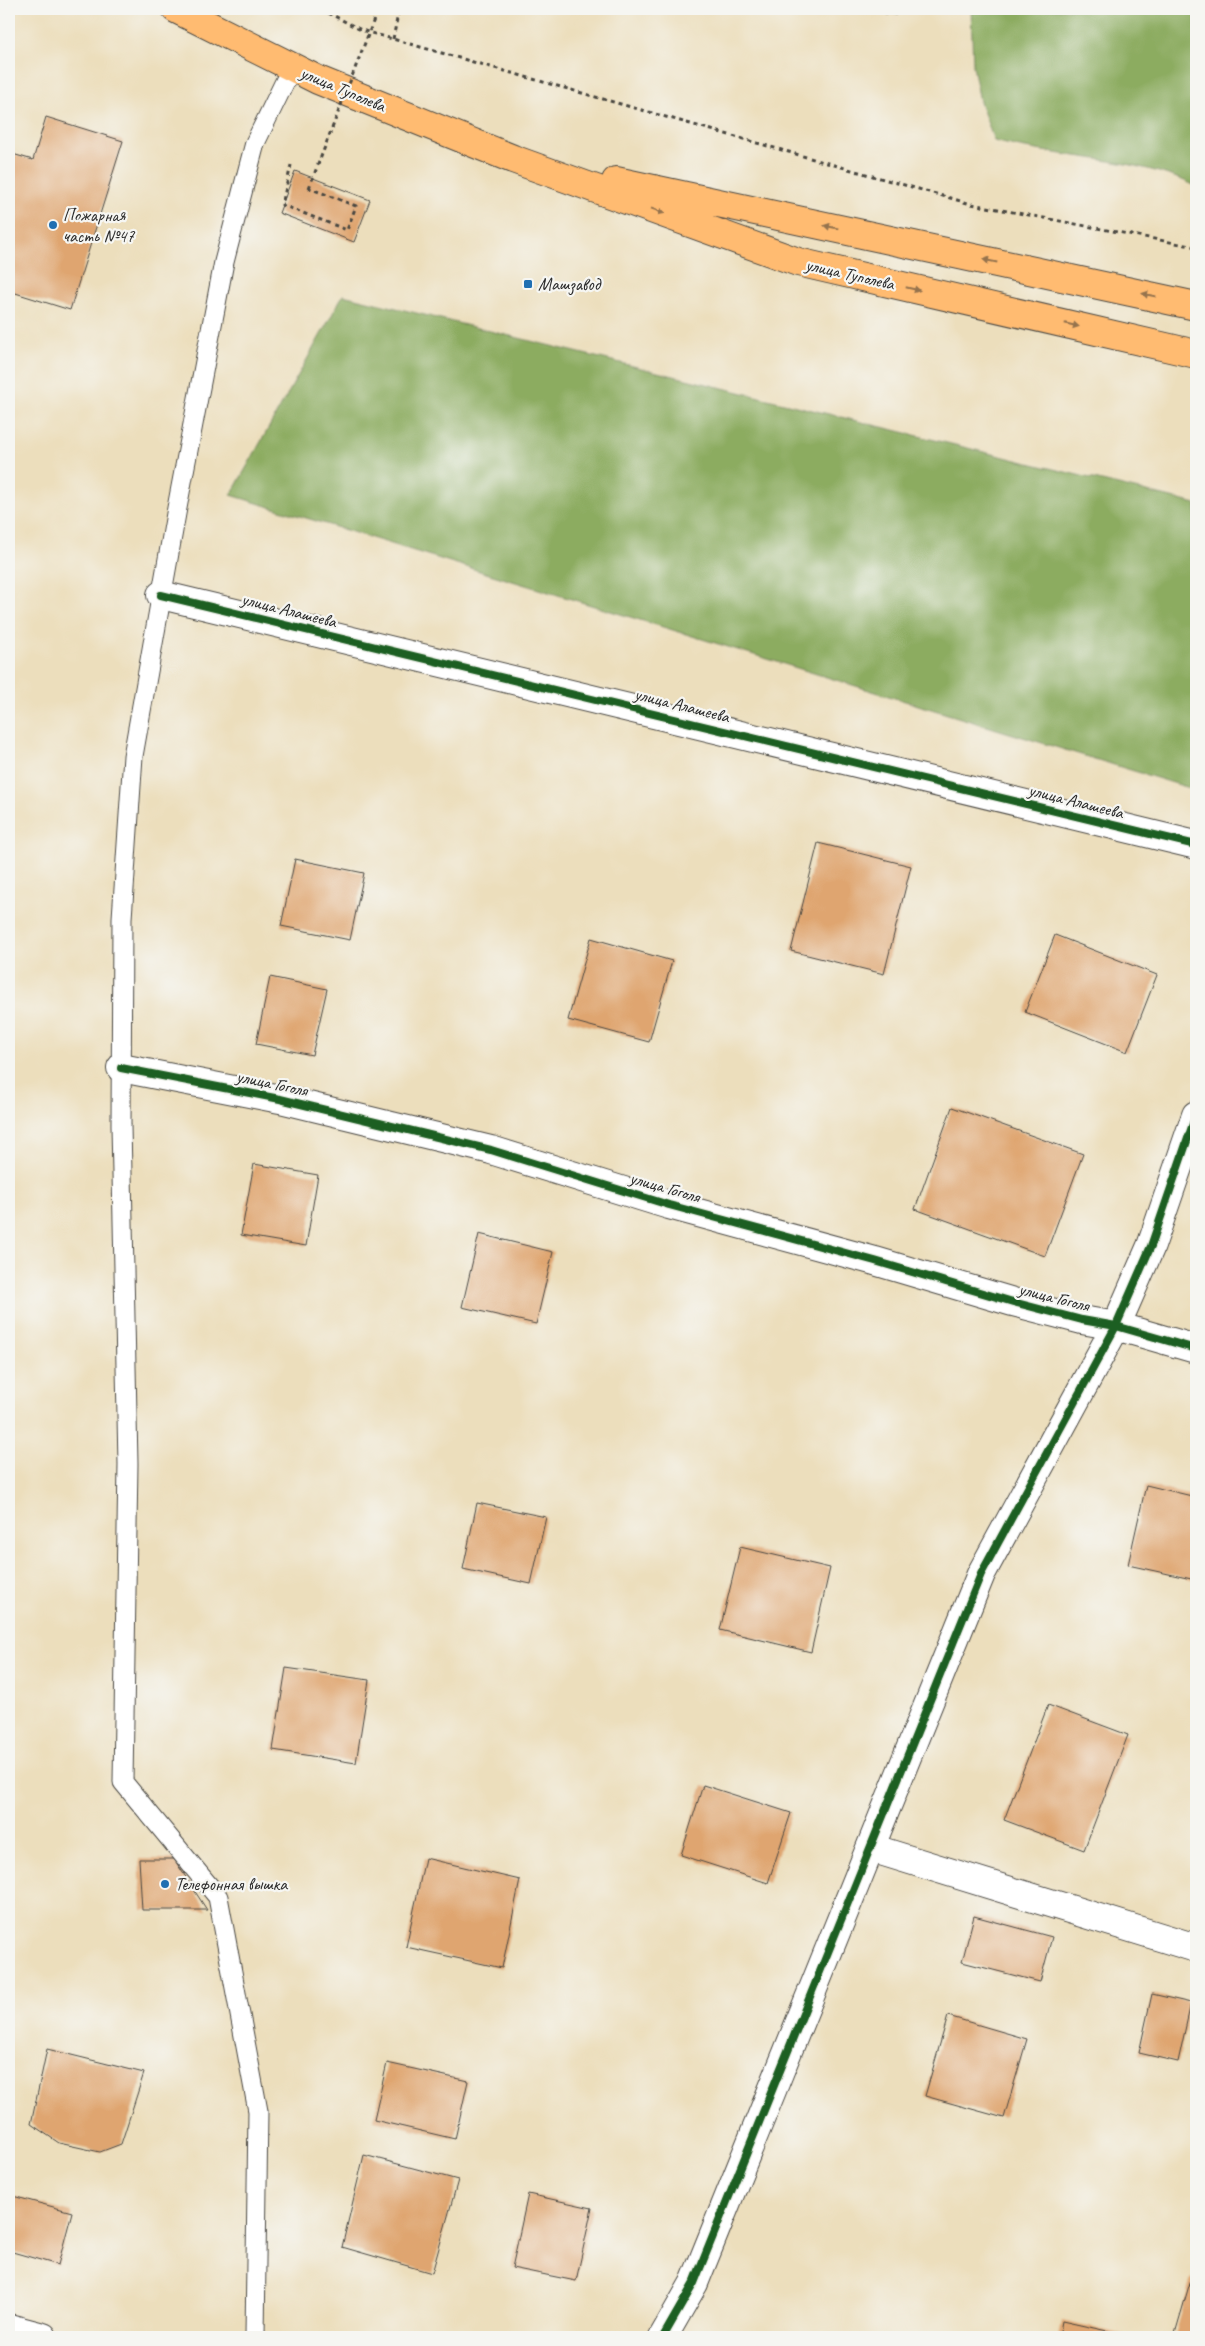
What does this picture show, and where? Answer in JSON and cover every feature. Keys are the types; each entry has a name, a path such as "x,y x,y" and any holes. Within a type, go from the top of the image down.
{"main road":[{"name":"улица Туполева","path":"176,9 318,80 513,159 798,262 1196,354"},
{"name":"улица Туполева","path":"513,159 1196,306"}],"street":[{"name":"улица Алашеева","path":"162,595 1196,845"},
{"name":"улица Гоголя","path":"122,1068 280,1099 491,1150 669,1205 875,1261 1013,1302 1082,1320 1116,1326 1196,1349"},
{"path":"663,2337 694,2283 981,1574 1116,1326 1151,1246 1196,1115"},
{"path":"871,1848 1196,1948"},
{"path":"9,2328 43,2337"}],"lane":[{"path":"255,2337 258,2111 218,1897 123,1782 128,1464 122,1068 122,918 133,756 227,253 255,143 292,67"}],"path":[{"path":"321,9 361,30 971,204 1196,247"},
{"path":"290,165 282,205 347,230 356,206 309,188 378,9"},
{"path":"393,39 399,9"}],"green space":[{"path":"971,9 1196,9 1196,186 1172,176 1122,163 1019,147 994,141 980,102 973,66"},
{"path":"343,295 1196,504 1196,790 231,495"}],"building":[{"path":"846,9 897,9 896,15"},
{"name":"Пожарная часть №47","path":"46,117 123,141 70,310 9,291 9,153 33,160"},
{"path":"295,171 370,200 354,242 279,213"},
{"path":"818,843 911,866 884,974 791,951"},
{"path":"295,859 364,873 350,940 281,926"},
{"path":"1055,935 1157,975 1127,1052 1025,1012"},
{"path":"591,938 672,961 649,1042 568,1020"},
{"path":"270,977 327,989 312,1055 256,1044"},
{"path":"952,1107 1083,1154 1045,1256 915,1209"},
{"path":"254,1164 318,1175 306,1246 241,1235"},
{"path":"479,1234 553,1252 536,1324 462,1307"},
{"path":"1146,1485 1196,1497 1196,1580 1128,1565"},
{"path":"477,1503 546,1517 531,1584 463,1569"},
{"path":"740,1547 830,1568 811,1652 720,1630"},
{"path":"286,1668 369,1680 356,1763 273,1750"},
{"path":"1048,1705 1128,1735 1084,1850 1004,1820"},
{"path":"703,1785 791,1813 768,1883 681,1855"},
{"path":"425,1858 520,1880 502,1968 406,1947"},
{"name":"Телефонная вышка","path":"139,1859 174,1859 207,1910 142,1910"},
{"path":"974,1916 1052,1937 1040,1982 962,1962"},
{"path":"1152,1994 1191,2003 1178,2062 1139,2053"},
{"path":"948,2016 1027,2039 1004,2118 925,2096"},
{"path":"47,2049 144,2073 121,2144 100,2152 59,2143 31,2124"},
{"path":"387,2063 468,2081 455,2139 374,2120"},
{"path":"364,2155 458,2180 432,2273 342,2247"},
{"path":"528,2194 592,2208 576,2281 512,2268"},
{"path":"9,2195 72,2212 58,2265 9,2251"},
{"path":"1191,2279 1196,2280 1196,2337 1174,2337"},
{"path":"1062,2321 1130,2336 1130,2337 1059,2337"}],"cycle path":[{"path":"161,595 1196,845"},
{"path":"121,1068 280,1099 491,1150 669,1205 875,1261 1013,1302 1082,1320 1116,1326 1196,1349"},
{"path":"663,2337 694,2283 981,1574 1116,1326 1151,1246 1196,1115"}],"place":[{"name":"Пожарная часть №47","path":"53,225"},
{"name":"Машзавод","path":"528,284"},
{"name":"Телефонная вышка","path":"165,1884"}]}
